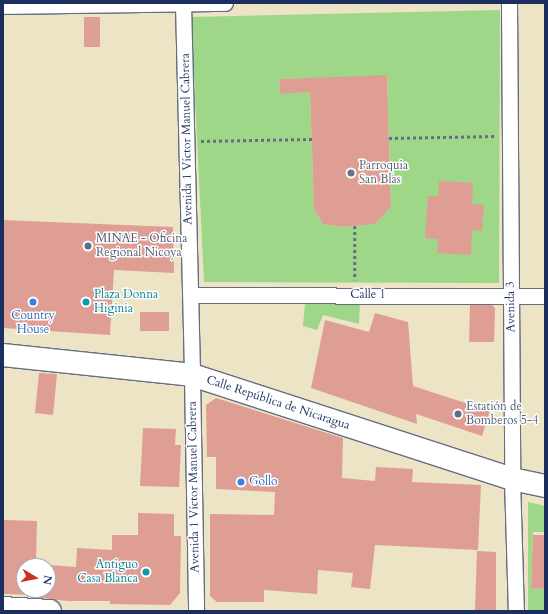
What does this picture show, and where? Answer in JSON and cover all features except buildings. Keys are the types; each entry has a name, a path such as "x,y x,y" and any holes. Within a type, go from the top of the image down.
{"main road":[{"name":"Calle República de Nicaragua","path":"3,355 192,376 512,479 545,486"},
{"path":"3,608 50,611"}],"street":[{"name":"Avenida 1 Víctor Manuel Cabrera","path":"183,3 191,295 196,611"},
{"path":"3,6 225,3"},
{"name":"Avenida 3","path":"509,3 512,479 516,611"},
{"name":"Calle 1","path":"191,295 545,296"}],"path":[{"path":"389,138 509,136"},
{"path":"187,141 312,139"},
{"path":"355,226 355,295"}],"green space":[{"path":"500,10 499,283 204,282 191,17","holes":["387,76 391,207 375,224 344,227 323,224 314,210 310,92 280,93 279,79"]},
{"path":"305,303 360,304 359,324 323,315 317,330 303,326"},
{"path":"528,502 545,506 545,532 533,532 531,588 545,589 545,611 528,611"}],"place":[{"name":"Parroquia San Blas","path":"351,173"},
{"name":"MINAE - Oficina Regional Nicoya","path":"88,246"},
{"name":"Country House","path":"33,302"},
{"name":"Plaza Donna Higinia","path":"86,302"},
{"name":"Estatión de Bomberos 5-4","path":"458,414"},
{"name":"Gollo","path":"241,482"},
{"name":"Antiguo Casa Blanca","path":"146,572"}]}
